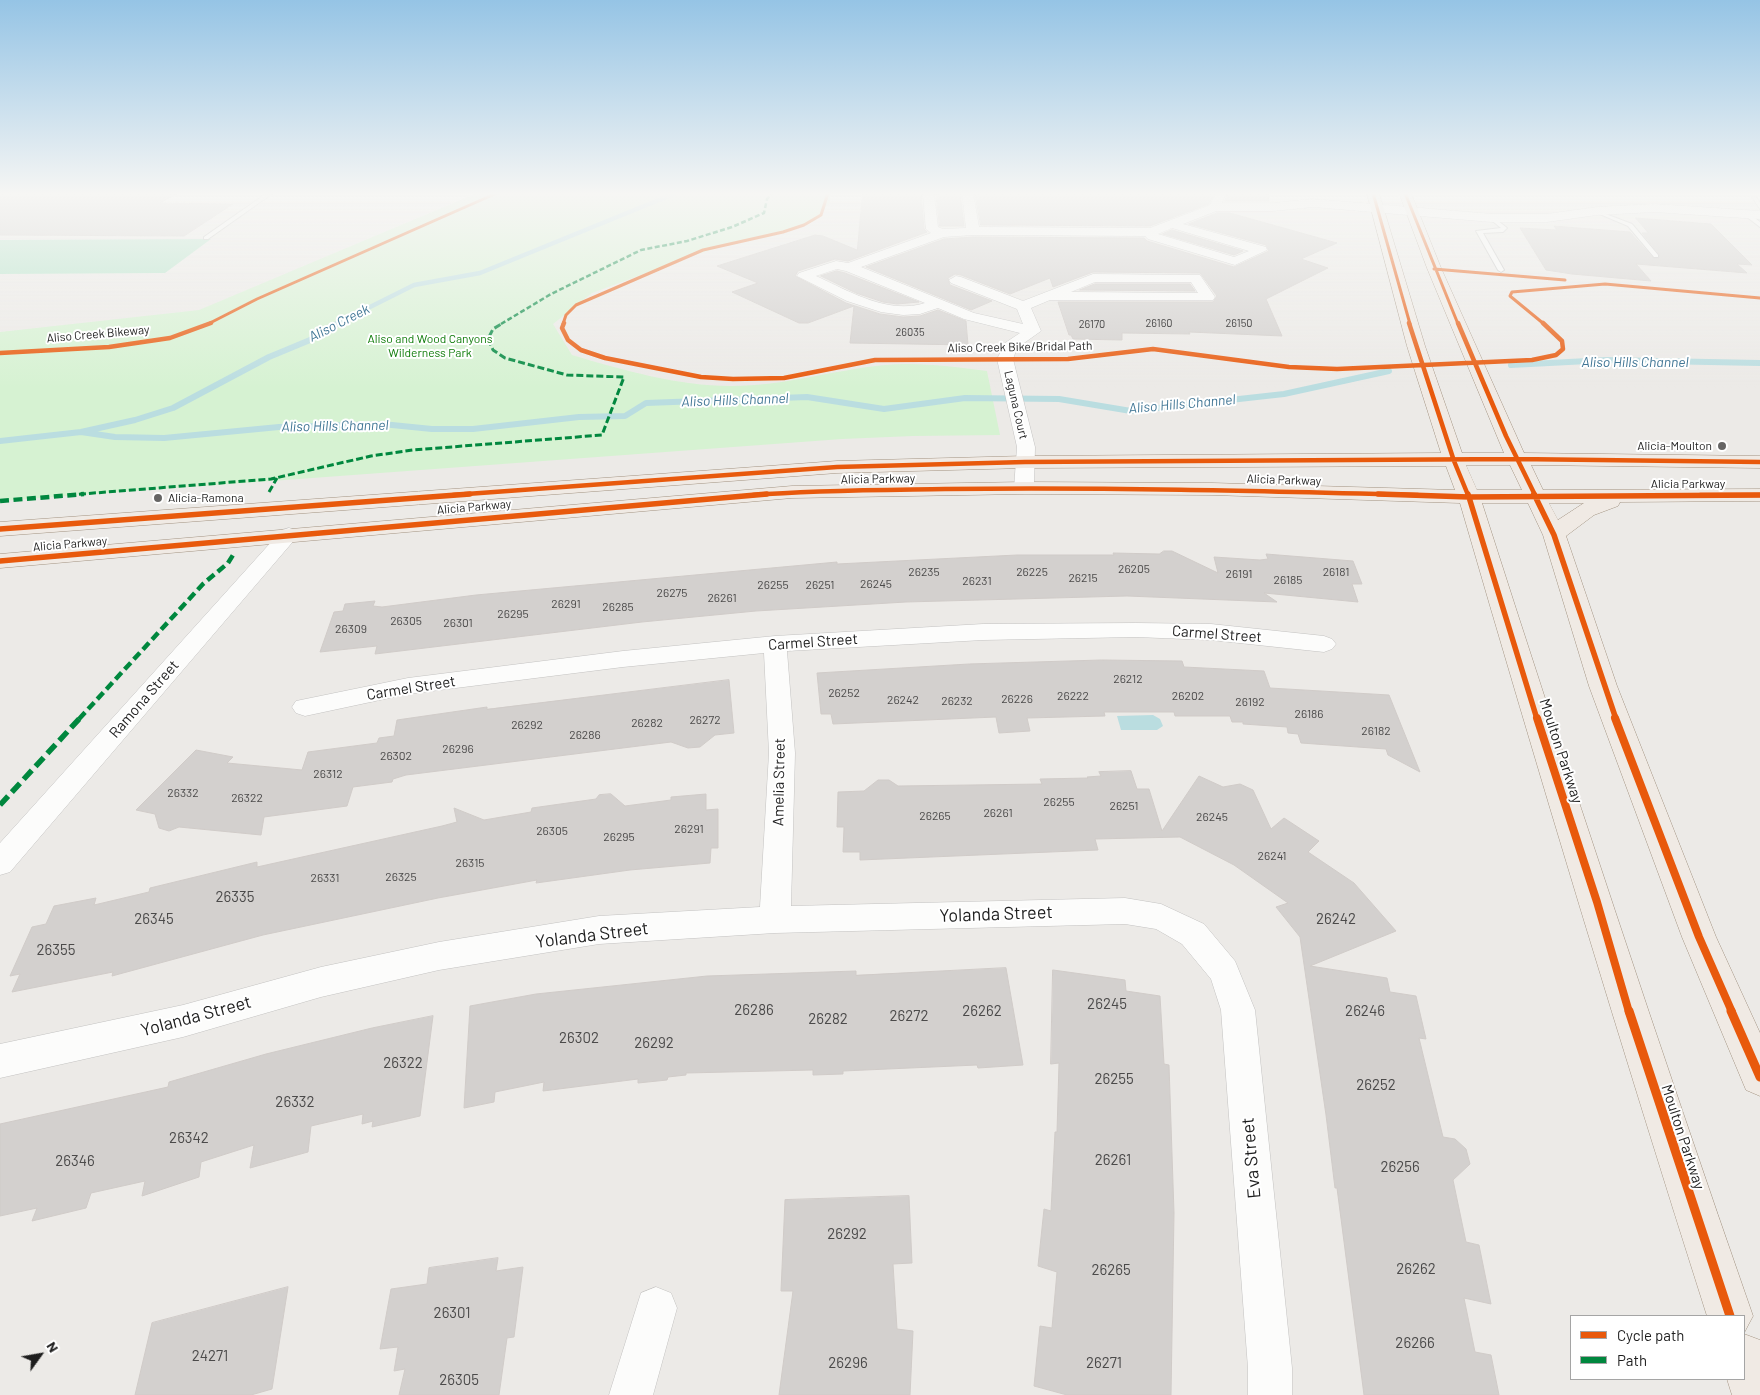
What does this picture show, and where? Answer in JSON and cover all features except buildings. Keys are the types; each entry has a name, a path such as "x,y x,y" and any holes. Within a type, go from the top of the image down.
{"main road":[{"name":"Moulton Parkway","path":"1392,258 1416,346 1454,461 1469,497 1531,700 1597,902 1630,1016 1730,1315"},
{"path":"1431,258 1516,459 1554,535 1606,695 1700,936 1760,1077"},
{"name":"Alicia Parkway","path":"0,529 837,467 1025,462 1454,461 1516,459 1760,462"},
{"name":"Alicia Parkway","path":"0,561 289,534 792,492 1024,488 1212,489 1469,497 1760,495"},
{"path":"1554,535 1576,514 1594,505 1636,495"},
{"path":"289,534 303,507"},
{"path":"1745,1360 1756,1395"}],"street":[{"path":"849,267 873,258"},
{"path":"1225,258 1235,261 1242,258"},
{"path":"937,304 925,310 882,309 804,276 836,265 849,267 969,316 1033,331"},
{"path":"956,280 1023,306 1093,278 1195,278 1208,297 1050,296"},
{"path":"1023,306 1033,331"},
{"name":"Laguna Court","path":"1024,488 1026,448 1006,362 1010,346 1033,331"},
{"name":"Ramona Street","path":"0,863 289,534"},
{"name":"Carmel Street","path":"305,707 408,686 623,659 775,644 983,632 1136,630 1211,632 1324,644"},
{"name":"Amelia Street","path":"775,644 782,753 775,920"},
{"name":"Yolanda Street","path":"0,1061 173,1023 321,982 438,956 598,930 775,920 1125,911 1161,917 1193,934"},
{"name":"Eva Street","path":"1193,934 1224,971 1238,1010 1270,1368 1270,1395"},
{"path":"631,1395 656,1308"}],"lane":[{"path":"1494,258 1501,270"}],"green space":[{"path":"0,258 185,258 165,273 0,274"},
{"name":"Aliso and Wood Canyons Wilderness Park","path":"322,258 687,258 592,293 553,324 572,355 671,380 731,386 789,381 866,367 898,364 936,365 987,371 1000,435 842,439 0,501 0,332 199,310"}],"water":[{"path":"1153,715 1160,719 1163,726 1157,730 1121,730 1117,716"}],"waterway":[{"name":"Aliso Creek","path":"338,323 414,285 480,273 517,258"},
{"name":"Aliso Creek","path":"81,432 135,420 173,408 269,357 310,340 338,323"},
{"name":"Aliso Hills Channel","path":"1511,365 1607,360 1760,363"},
{"name":"Aliso Hills Channel","path":"81,432 115,437 164,438 279,427 382,424 432,429 473,429 579,417 625,416 646,403 807,397 884,409 965,398 1059,399 1131,411 1284,394 1389,371"},
{"name":"Aliso Creek","path":"0,441 81,432"}],"marked path":[{"path":"0,501 271,479 300,474 386,453 467,444 602,435 624,377 567,375 505,358 493,350 488,339 493,329 551,294 624,258"},
{"path":"269,492 277,478"},
{"path":"0,805 203,584 228,563 233,555"}],"cycle path":[{"name":"Aliso Creek Bikeway","path":"0,353 109,347 170,338 211,323 257,299 350,258"},
{"name":"Aliso Creek Bike/Bridal Path","path":"684,258 576,305 566,315 562,328 568,340 581,350 605,358 701,377 733,379 784,378 875,360 1068,359 1153,349 1289,367 1337,369 1532,360 1556,355 1563,349 1562,341 1510,296 1512,292 1521,290 1605,284 1760,298"},
{"path":"1391,258 1416,346 1454,461 1469,497 1531,700 1597,902 1630,1016 1730,1315"},
{"path":"1430,258 1506,436 1554,535 1603,686 1699,937 1760,1077"},
{"path":"1434,269 1565,280"},
{"path":"0,529 837,467 1025,462 1516,459 1760,462"},
{"path":"0,561 792,492 1024,488 1212,489 1469,497 1760,495"}],"place":[{"name":"Alicia-Moulton","path":"1722,446"},
{"name":"Alicia-Ramona","path":"158,498"}]}
